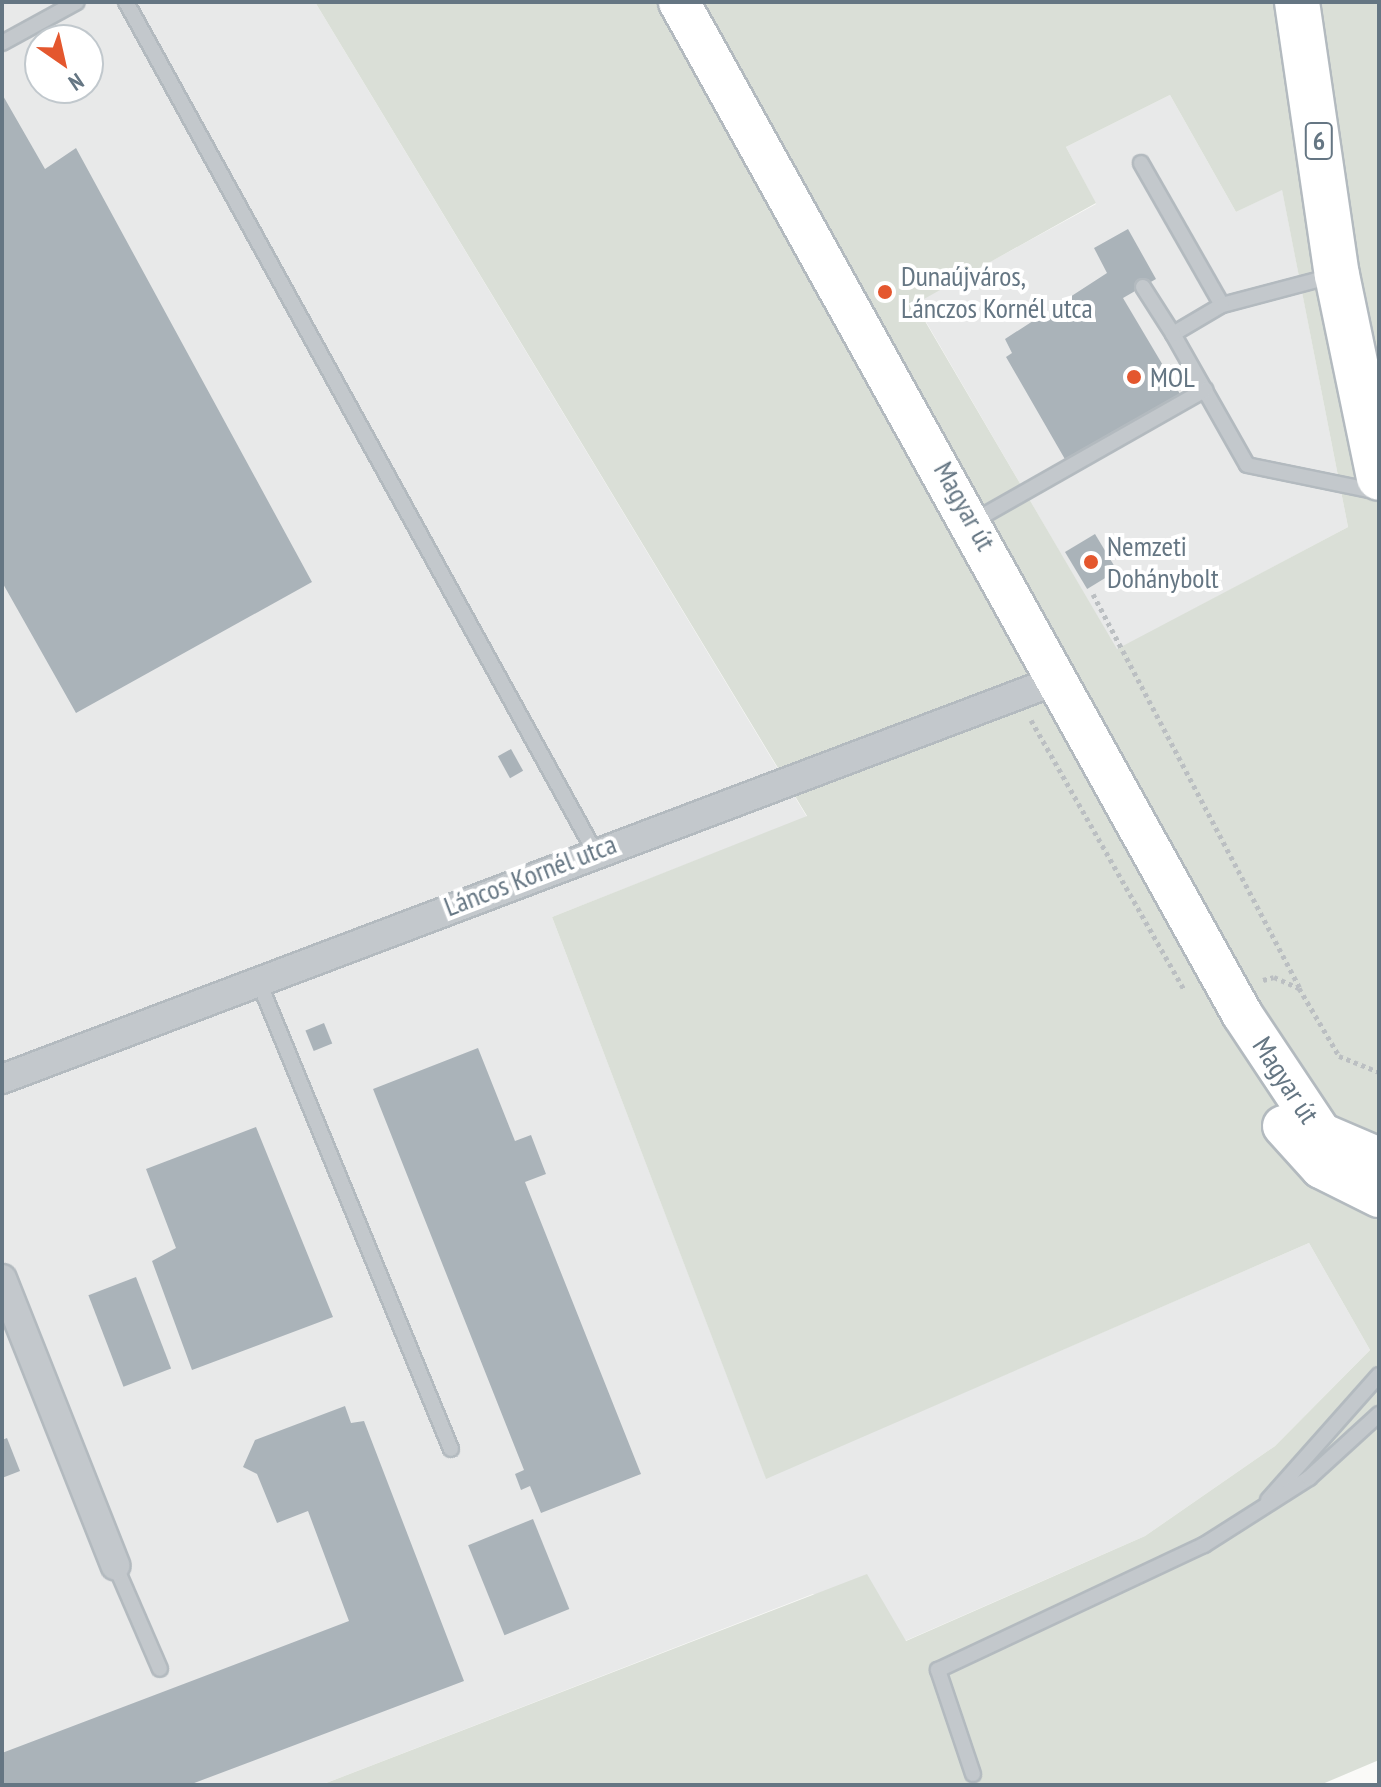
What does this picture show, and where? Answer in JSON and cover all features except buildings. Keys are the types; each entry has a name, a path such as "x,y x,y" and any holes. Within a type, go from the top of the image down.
{"main road":[{"name":"6","path":"1297,2 1337,275 1379,478"}],"street":[{"name":"Magyar út","path":"679,2 974,521 1242,1014 1321,1133 1379,1158"},
{"name":"Láncos Kornél utca","path":"2,1079 594,850 1060,679"},
{"name":"Magyar út","path":"1242,1014 1280,1121 1321,1168 1379,1197"},
{"path":"2,1279 115,1565"}],"lane":[{"path":"2,43 77,2"},
{"path":"126,2 594,850"},
{"path":"1141,163 1222,305"},
{"path":"1173,334 1222,305 1337,275"},
{"path":"1143,287 1247,465 1379,492"},
{"path":"974,521 1205,390"},
{"path":"258,979 451,1449"},
{"path":"1253,1516 1379,1375"},
{"path":"973,1774 938,1670 1253,1516 1309,1478 1379,1414"},
{"path":"115,1565 160,1669"}],"path":[{"path":"1093,594 1299,988"}],"shaded area":[{"path":"2,2 315,2 807,817 552,917 766,1478 1309,1243 1370,1350 1275,1446 1145,1536 905,1641 813,1594 321,1785 2,1785"},
{"path":"315,2 1379,2 1379,1760 1320,1785 321,1785 867,1574 906,1641 1145,1536 1275,1446 1370,1350 1309,1243 766,1479 552,917 807,816","holes":["1170,95 1236,212 1282,190 1348,527 1117,649 915,304 1096,203 1066,147"]},
{"path":"1170,95 1236,212 1282,189 1348,527 1117,650 915,303 1096,204 1066,147"}],"place":[{"name":"Dunaújváros, Lánczos Kornél utca","path":"885,292"},
{"name":"MOL","path":"1134,377"},
{"name":"Nemzeti Dohánybolt","path":"1091,562"}]}
